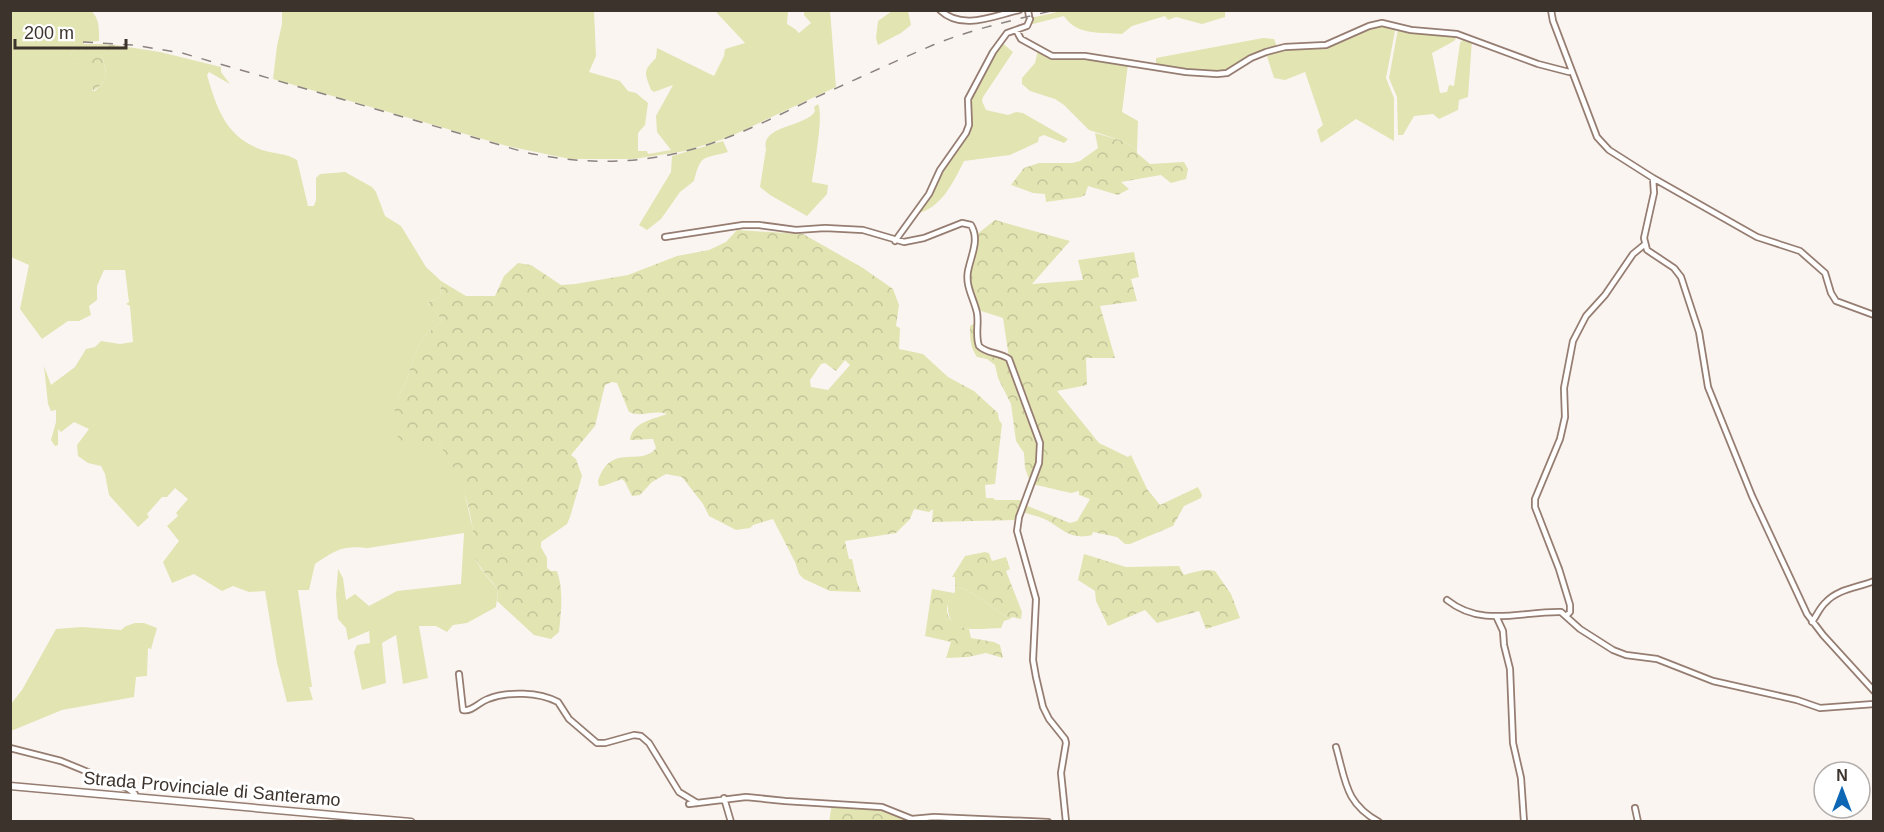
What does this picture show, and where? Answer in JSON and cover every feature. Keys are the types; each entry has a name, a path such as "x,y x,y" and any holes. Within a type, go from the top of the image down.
{"main road":[{"name":"Strada Provinciale di Santeramo","path":"10,786 411,822"}],"street":[{"path":"940,10 952,19 975,21 1019,10"},
{"path":"1551,10 1600,141 1615,154 1653,178 1757,237 1800,251 1827,275 1831,293 1836,301 1874,315"},
{"path":"896,241 933,189 940,170 966,133 969,125 968,99 993,52 1004,35 1027,26 1028,13"},
{"path":"1016,30 1021,39 1052,56 1085,56 1186,72 1217,74 1230,71 1266,52 1285,47 1326,45 1369,26 1382,23 1418,31 1442,31 1457,34 1538,64 1572,71"},
{"path":"1653,178 1654,188 1644,245 1649,252 1674,268 1681,278 1699,332 1708,387 1752,496 1812,622 1874,691"},
{"path":"665,237 751,225 796,230 863,230 904,242 924,238 962,223 971,225 974,229 975,243 967,281 976,310 978,346 984,351 1001,354 1009,359 1039,438 1039,463 1019,517 1018,537 1036,599 1033,660 1041,703 1066,743 1061,772 1066,822"},
{"path":"1566,616 1570,612 1570,605 1559,569 1537,515 1535,499 1560,439 1565,417 1564,388 1573,341 1586,316 1605,295 1633,254 1644,245"},
{"path":"1812,622 1822,606 1836,593 1859,588 1874,581"},
{"path":"1447,600 1465,610 1497,618 1561,612 1580,629 1613,650 1626,655 1657,659 1713,681 1797,700 1820,708 1874,704"},
{"path":"1497,618 1503,632 1510,669 1513,743 1521,778 1524,822"},
{"path":"459,674 460,701 463,710 471,710 481,702 496,696 526,693 558,702 569,719 597,743 634,735 641,736 649,743 680,792 697,802"},
{"path":"1335,747 1346,784 1356,805 1379,822"},
{"path":"10,748 61,761 127,788 135,794 135,797"},
{"path":"689,804 746,797 882,807 916,819 934,817 1048,822"},
{"path":"724,798 731,822"},
{"path":"1635,808 1638,822"}],"green space":[{"path":"90,10 97,20 99,41 84,42 84,44 99,44 97,48 76,47 70,54 72,58 85,62 92,70 92,91 95,91 105,79 106,71 102,56 110,52 115,45 160,52 221,67 221,72 230,84 209,72 207,75 219,110 231,130 240,138 262,150 297,160 308,206 314,206 316,178 320,174 345,172 372,187 385,216 401,226 426,267 441,281 440,297 429,302 428,306 442,320 422,339 414,355 406,383 396,401 439,444 453,464 463,486 473,530 476,560 498,590 496,607 467,623 453,625 447,632 436,626 419,626 428,678 403,684 396,635 382,643 386,683 362,690 354,652 357,645 370,643 369,631 348,640 346,628 338,619 336,595 338,569 343,578 346,600 355,594 369,606 397,591 461,584 464,533 368,548 346,548 334,552 315,564 309,590 298,590 312,687 309,687 313,700 287,702 277,663 265,591 249,592 233,586 222,591 194,574 172,583 163,562 179,541 167,526 178,516 176,513 188,499 175,488 167,497 162,497 147,514 149,517 138,527 109,495 101,466 88,463 78,456 77,445 89,429 74,422 61,432 58,429 58,445 55,446 51,440 56,422 56,410 51,411 48,404 44,366 51,385 75,367 86,349 95,347 101,341 120,344 133,342 130,306 126,304 129,302 125,270 104,270 97,286 97,300 89,306 91,315 79,321 68,321 42,339 20,309 29,265 11,257 11,11"},
{"path":"830,10 836,87 727,138 685,151 634,159 570,159 507,146 273,79 282,11 594,11 596,56 589,72 620,81 628,91 636,93 648,103 645,125 638,133 638,151 647,151 648,154 671,150 657,132 656,116 673,85 654,92 646,76 648,67 656,58 657,48 714,76 725,49 745,43 715,11 788,11 787,24 799,33 811,23 804,15 804,11"},
{"path":"892,11 908,11 911,25 878,45 876,38 878,21"},
{"path":"1062,11 1225,11 1225,17 1202,24 1176,17 1168,20 1165,16 1132,26 1122,34 1083,30 1069,22 1064,16 1029,25 1030,18"},
{"path":"1378,24 1396,26 1386,78 1394,98 1394,141 1356,119 1321,143 1317,130 1323,125 1305,72 1285,80 1274,78 1266,53 1290,47 1322,47"},
{"path":"1398,29 1458,36 1454,41 1432,53 1440,93 1447,92 1449,85 1454,86 1460,43 1464,38 1472,40 1468,97 1459,100 1458,110 1439,119 1433,114 1414,116 1403,135 1398,135 1397,97 1389,78"},
{"path":"1263,38 1274,39 1277,47 1223,73 1156,65 1156,58"},
{"path":"1000,41 1013,52 983,97 982,101 986,110 1008,115 1016,112 1023,113 1068,139 1064,143 1044,135 1039,137 1038,142 1010,155 964,161 951,186 939,201 932,207 915,214 969,130 968,101"},
{"path":"99,44 115,45 111,52 102,56 105,80 93,91 89,67 72,58 70,54 76,47 97,48"},
{"path":"1038,50 1053,57 1073,57 1128,64 1122,112 1138,121 1137,150 1123,141 1089,130 1064,105 1055,99 1030,91 1022,84 1022,78 1035,63"},
{"path":"818,104 820,119 812,182 828,185 827,194 807,216 760,187 766,141 770,135 810,116"},
{"path":"1095,133 1123,141 1137,150 1137,153 1150,164 1184,162 1188,169 1186,179 1171,183 1161,175 1121,182 1129,189 1118,195 1088,186 1085,195 1081,197 1046,202 1045,194 1033,193 1011,185 1024,168 1039,163 1080,161 1098,148"},
{"path":"723,141 728,152 708,157 701,162 694,181 680,192 661,219 647,230 639,225 671,172 672,156"},
{"path":"995,220 1070,241 1032,284 1083,280 1078,260 1134,252 1139,277 1131,279 1137,301 1100,306 1115,358 1086,358 1087,385 1057,391 1099,443 1128,457 1131,455 1147,489 1160,505 1198,487 1201,498 1184,506 1173,526 1125,544 1117,537 1093,532 1092,535 1074,535 1044,519 1023,512 1025,505 1070,523 1077,521 1090,499 1079,495 1079,491 1071,493 1032,484 1042,444 1015,367 1009,358 1003,318 978,310 969,286 976,235"},
{"path":"737,230 803,234 863,268 893,289 899,305 896,326 900,328 899,349 923,354 948,377 974,391 998,413 1002,424 995,484 985,485 986,498 1024,500 1016,520 932,522 933,509 929,512 914,509 910,519 896,533 845,541 861,592 830,591 804,579 799,574 773,519 750,528 736,530 709,516 703,504 682,477 666,474 652,482 640,495 632,496 622,479 599,486 598,481 610,462 618,458 650,454 656,448 653,439 630,440 639,425 667,414 629,412 617,383 612,382 605,385 595,426 571,455 576,459 582,476 567,524 541,542 547,558 547,568 557,571 561,586 559,632 551,639 534,635 497,601 498,590 478,563 474,553 473,531 465,496 452,465 439,444 399,440 393,424 396,401 406,383 414,355 422,339 442,320 428,307 429,302 440,297 441,281 466,296 495,296 504,276 518,263 531,265 561,285 575,284 628,275 677,256 709,250 726,242","holes":["845,360 850,365 828,390 811,387 810,380 821,364 825,363 836,371"]},
{"path":"975,323 979,349 1008,360 1038,437 1039,459 1030,482 1025,468 1024,453 1016,441 1011,404 998,378 995,365 987,359 977,357 973,350 970,326"},
{"path":"989,553 992,561 1006,557 1010,569 1006,571 1022,612 1021,619 1012,617 1010,619 976,595 955,586 955,577 952,577 965,556"},
{"path":"1084,554 1126,567 1179,566 1184,575 1203,570 1215,571 1231,594 1240,618 1206,629 1199,611 1157,623 1145,610 1108,626 1096,601 1095,591 1078,580"},
{"path":"955,586 976,595 1010,619 1004,621 1001,628 968,629 960,627 950,618 948,607 949,600 955,592"},
{"path":"932,589 954,593 947,606 951,621 969,629 971,638 1000,645 1003,658 986,653 946,658 951,642 925,636"},
{"path":"135,623 144,623 157,628 151,649 148,648 147,676 136,677 134,697 62,710 11,731 11,704 22,690 56,629 82,627 121,630"},
{"path":"832,804 878,807 906,818 923,818 924,821 829,822"}],"railway":[{"path":"83,42 133,45 182,53 524,152 580,160 617,161 655,158 691,150 759,124 948,39 1055,10"}]}
